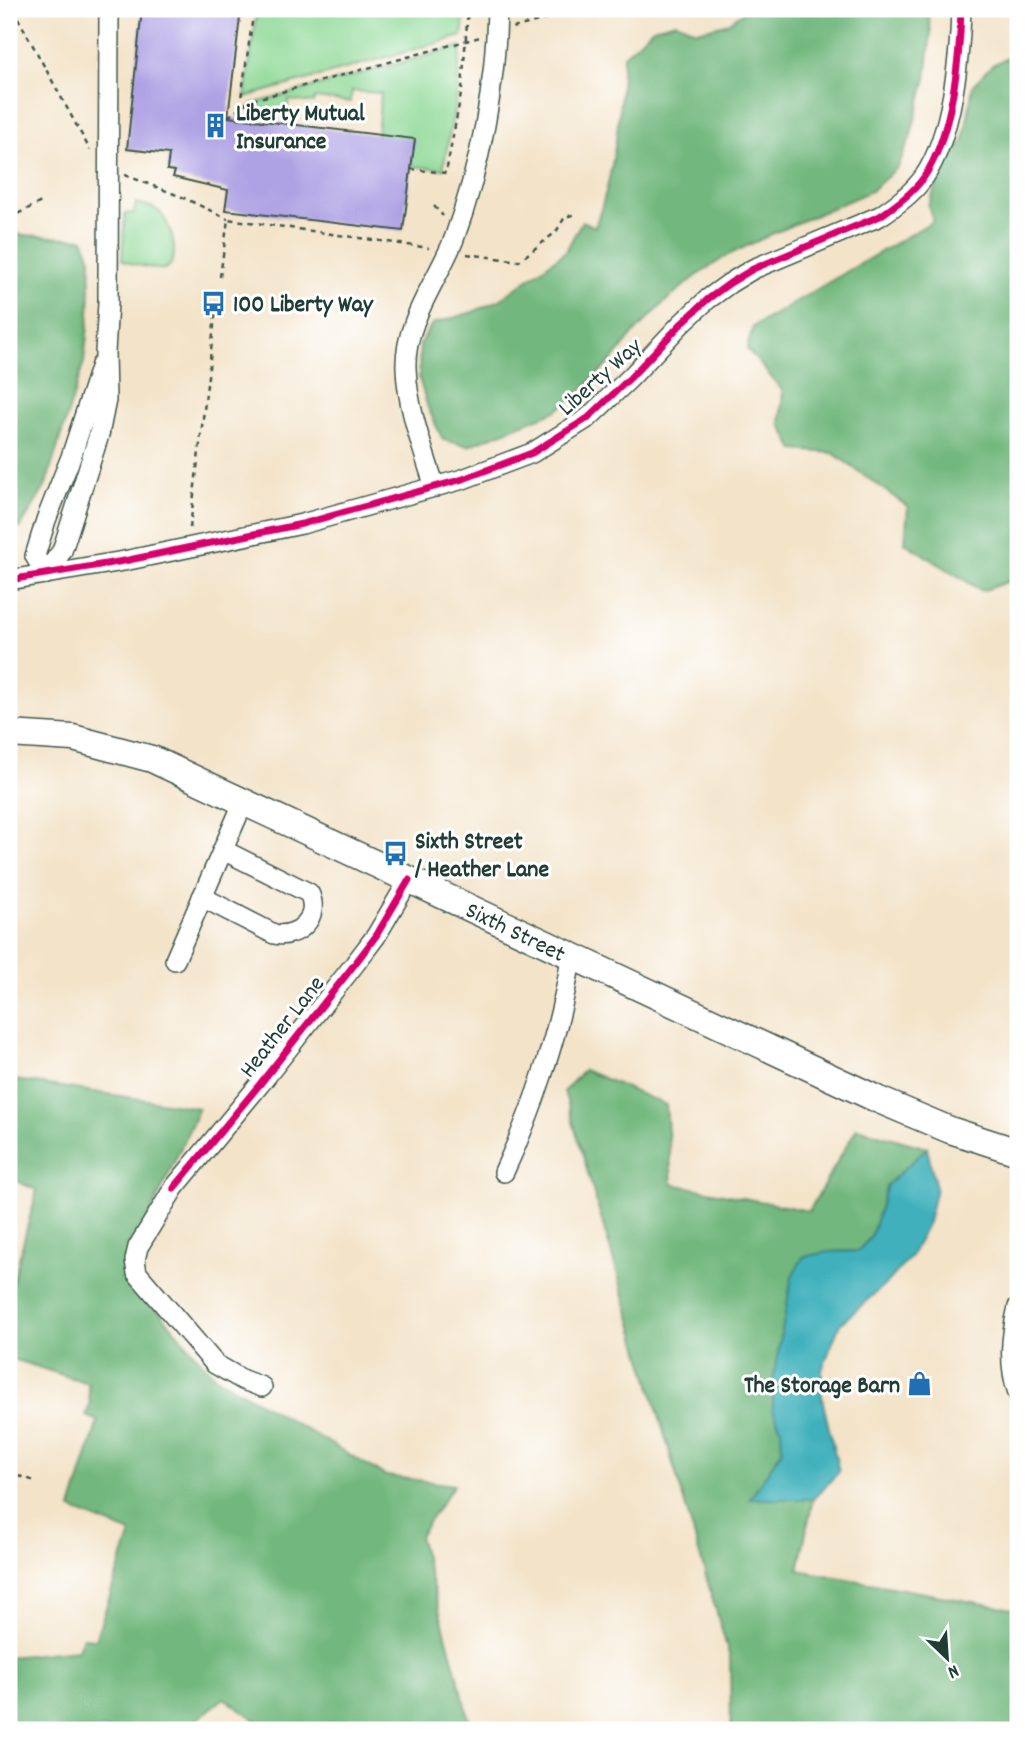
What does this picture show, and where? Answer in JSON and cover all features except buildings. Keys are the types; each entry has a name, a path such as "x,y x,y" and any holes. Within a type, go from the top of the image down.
{"main road":[{"name":"Sixth Street","path":"9,734 73,738 152,759 889,1104 950,1130 1018,1152"}],"street":[{"path":"44,574 35,556 105,352 108,303 109,9"},
{"path":"435,486 415,423 405,367 409,342 418,315 448,251 471,187 483,131 497,9"},
{"name":"Liberty Way","path":"9,580 277,530 435,486 521,457 561,435 588,418 682,323 719,291 752,269 880,216 909,194 923,178 943,139 954,82 961,9"},
{"path":"175,960 244,801"},
{"path":"202,897 274,934 285,936 303,928 311,914 313,901 309,893 223,850"},
{"name":"Heather Lane","path":"262,1387 215,1364 138,1273 135,1260 138,1247 174,1188 376,936 409,880"},
{"path":"504,1172 518,1143 544,1066 571,957"},
{"path":"1018,1307 1011,1341 1011,1363 1018,1393"}],"path":[{"path":"13,9 92,153"},
{"path":"240,107 254,9"},
{"path":"411,169 446,173 462,89 468,9"},
{"path":"228,117 249,101 581,9"},
{"path":"690,9 722,9"},
{"path":"123,174 182,197 228,219 519,261 556,232 565,217 576,214"},
{"path":"9,218 41,202"},
{"path":"220,277 228,219"},
{"path":"190,528 217,300"},
{"path":"9,1473 35,1481"}],"green space":[{"path":"257,9 465,9 462,36 245,97"},
{"path":"748,9 928,9 931,33 926,79 910,138 898,167 871,191 728,255 699,274 670,297 585,387 556,411 468,446 443,440 428,408 419,378 420,344 432,324 473,312 500,300 566,251 582,221 595,227 612,164 623,56 653,28 676,22 697,31 726,24"},
{"path":"461,46 456,100 443,169 411,166 377,135 381,93 352,91 350,102 315,98 313,103 289,100 286,115 251,110 252,104"},
{"path":"1009,57 1018,71 1018,578 982,591 905,543 908,507 833,453 794,450 780,423 783,391 747,349 753,327 933,221 928,205 946,164 964,140 973,85 992,65"},
{"path":"136,203 157,210 166,221 174,253 165,269 137,265 122,259 125,214 134,213"},
{"path":"9,234 83,239 91,258 84,362 45,487 20,528 9,528"},
{"path":"584,1070 666,1105 672,1184 809,1211 857,1128 927,1148 887,1185 871,1237 858,1251 828,1252 773,1410 781,1429 782,1450 751,1498 813,1499 798,1570 1018,1610 1018,1730 731,1730 730,1658 564,1091"},
{"path":"9,1079 199,1108 124,1271 214,1376 386,1476 454,1485 419,1536 472,1730 270,1730 224,1698 184,1730 9,1730 9,1657 78,1650 83,1637 95,1640 131,1533 71,1509 98,1421 86,1416 90,1404 88,1383 9,1358 9,1297 37,1190 9,1178"}],"water":[{"path":"927,1148 936,1188 928,1222 911,1256 889,1281 840,1324 822,1370 822,1398 839,1472 813,1499 750,1499 782,1450 781,1429 773,1410 773,1380 792,1276 803,1257 828,1252 858,1251 871,1237 887,1185"}],"cycle path":[{"path":"9,580 124,561 302,524 463,479 532,453 588,418 682,323 730,283 753,269 880,216 915,188 934,160 948,118 959,50 961,9"},
{"path":"174,1188 354,965 376,936 409,880"}],"place":[{"name":"Liberty Mutual Insurance","path":"216,126"},
{"name":"100 Liberty Way","path":"213,303"},
{"name":"Sixth Street / Heather Lane","path":"395,854"},
{"name":"The Storage Barn","path":"920,1384"}]}
